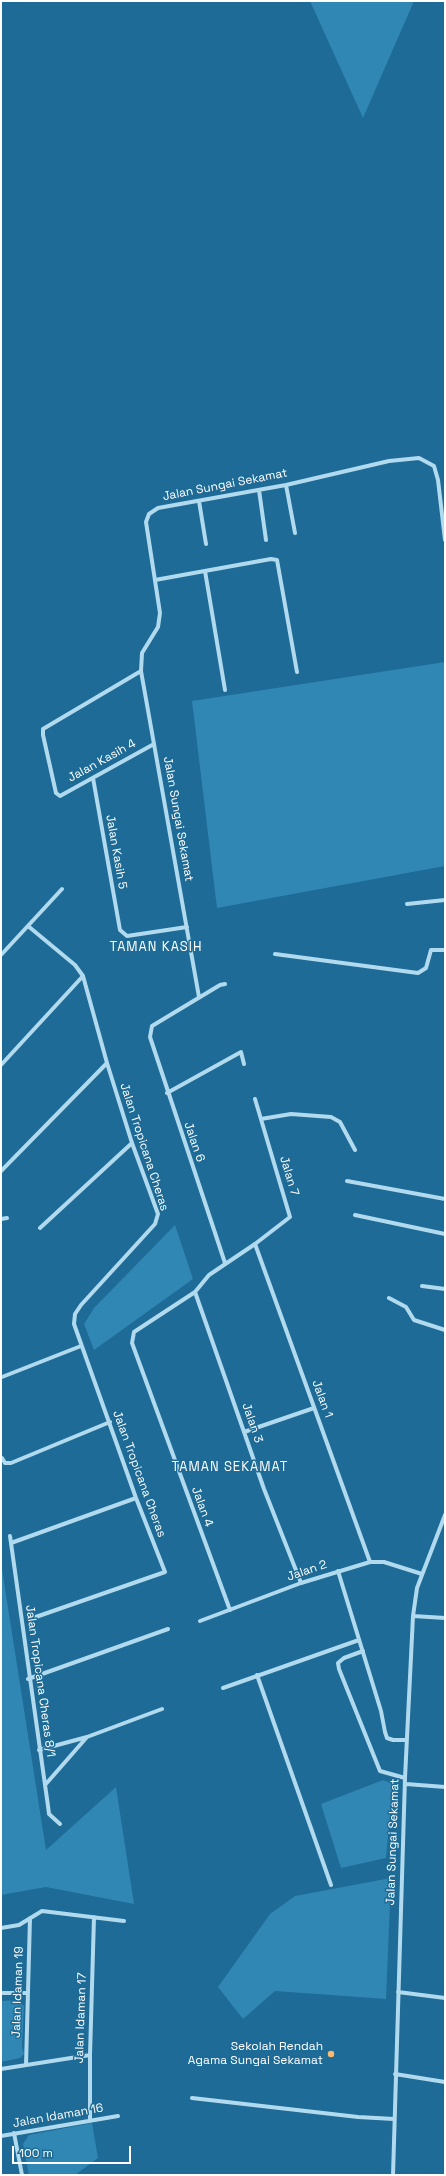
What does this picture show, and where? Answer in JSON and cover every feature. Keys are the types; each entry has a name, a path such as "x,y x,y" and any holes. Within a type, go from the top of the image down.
{"street":[{"name":"Jalan Sungai Sekamat","path":"199,997 141,670 142,653 158,627 160,613 146,522 149,514 158,508 286,485 389,461 419,458 434,466 438,480 445,540"},
{"path":"286,485 295,533"},
{"path":"259,490 266,540"},
{"path":"199,501 206,544"},
{"path":"155,580 271,559 277,560 297,672"},
{"path":"206,571 225,690"},
{"name":"Jalan Kasih 4","path":"141,670 44,728 43,735 56,794 60,796 154,744"},
{"name":"Jalan Kasih 5","path":"93,778 120,930 127,936 187,927"},
{"path":"1,955 62,889"},
{"path":"407,904 445,900"},
{"name":"Jalan Tropicana Cheras","path":"28,926 75,965 83,976 106,1063 132,1143 158,1214 155,1224 81,1305 75,1314 74,1324 136,1498 165,1572 30,1619"},
{"path":"275,954 418,973 426,968 431,950 445,950"},
{"path":"1,1065 83,976"},
{"path":"199,997 220,985 225,984"},
{"name":"Jalan 6","path":"199,997 152,1026 150,1037 167,1093 225,1263"},
{"path":"167,1093 241,1052 244,1064"},
{"path":"1,1171 106,1063"},
{"name":"Jalan 7","path":"254,1099 290,1217 255,1244"},
{"path":"261,1119 290,1114 331,1117 340,1122 355,1150"},
{"path":"40,1228 132,1143"},
{"path":"347,1181 445,1199"},
{"path":"355,1216 445,1234"},
{"path":"1,1219 7,1218"},
{"path":"195,1292 209,1275 255,1244"},
{"name":"Jalan 1","path":"255,1244 370,1562"},
{"path":"422,1286 445,1289"},
{"name":"Jalan 4","path":"195,1292 134,1332 132,1343 230,1610"},
{"name":"Jalan 3","path":"195,1292 244,1432 301,1583"},
{"path":"388,1298 406,1307 414,1320 445,1330"},
{"path":"2,1377 81,1346"},
{"path":"244,1432 314,1408"},
{"path":"2,1458 5,1463 11,1463 110,1422"},
{"path":"11,1543 136,1498"},
{"name":"Jalan Sungai Sekamat","path":"393,2175 405,1778 413,1616 417,1588 444,1521 445,1515"},
{"name":"Jalan Tropicana Cheras 8/1","path":"10,1536 28,1679 49,1814 60,1824"},
{"name":"Jalan 2","path":"200,1621 301,1583 370,1562 384,1562 422,1574"},
{"path":"338,1571 381,1711 387,1738 393,1740 407,1740"},
{"path":"413,1616 445,1618"},
{"path":"28,1679 168,1629"},
{"path":"222,1688 359,1640"},
{"path":"363,1651 344,1658 338,1663 339,1669 380,1771 405,1778"},
{"path":"257,1675 331,1885"},
{"path":"39,1750 87,1737 162,1709"},
{"path":"45,1785 87,1737"},
{"path":"406,1784 445,1788"},
{"path":"1,1928 19,1925 42,1911 124,1921"},
{"name":"Jalan Idaman 17","path":"90,2119 90,2056 94,1917"},
{"name":"Jalan Idaman 19","path":"26,2065 30,1918"},
{"path":"1,1992 28,1993"},
{"path":"398,1992 445,1998"},
{"path":"1,2069 90,2056"},
{"path":"395,2074 445,2082"},
{"path":"192,2098 358,2117 394,2119"},
{"name":"Jalan Idaman 16","path":"1,2136 90,2119 118,2116"},
{"path":"14,2133 22,2175"}],"shaded area":[{"path":"310,1 414,1 363,118"},
{"path":"445,662 445,866 217,908 192,701"},
{"path":"175,1225 193,1279 94,1350 84,1324 94,1308"},
{"path":"1,1563 46,1850 116,1787 134,1904 46,1887 1,1895"},
{"path":"383,1780 393,1784 386,1858 341,1868 321,1804"},
{"path":"391,1878 386,1999 275,1991 243,2019 218,1987 270,1914 295,1896"},
{"path":"18,2000 24,2006 22,2046 24,2054 20,2058 1,2062 1,2001"},
{"path":"92,2123 98,2158 75,2175 29,2175 23,2144 29,2135"}],"place":[{"name":"Sekolah Rendah Agama Sungai Sekamat","path":"331,2054"}],"district":[{"name":"TAMAN KASIH","path":"156,947"},
{"name":"TAMAN SEKAMAT","path":"230,1467"}]}
